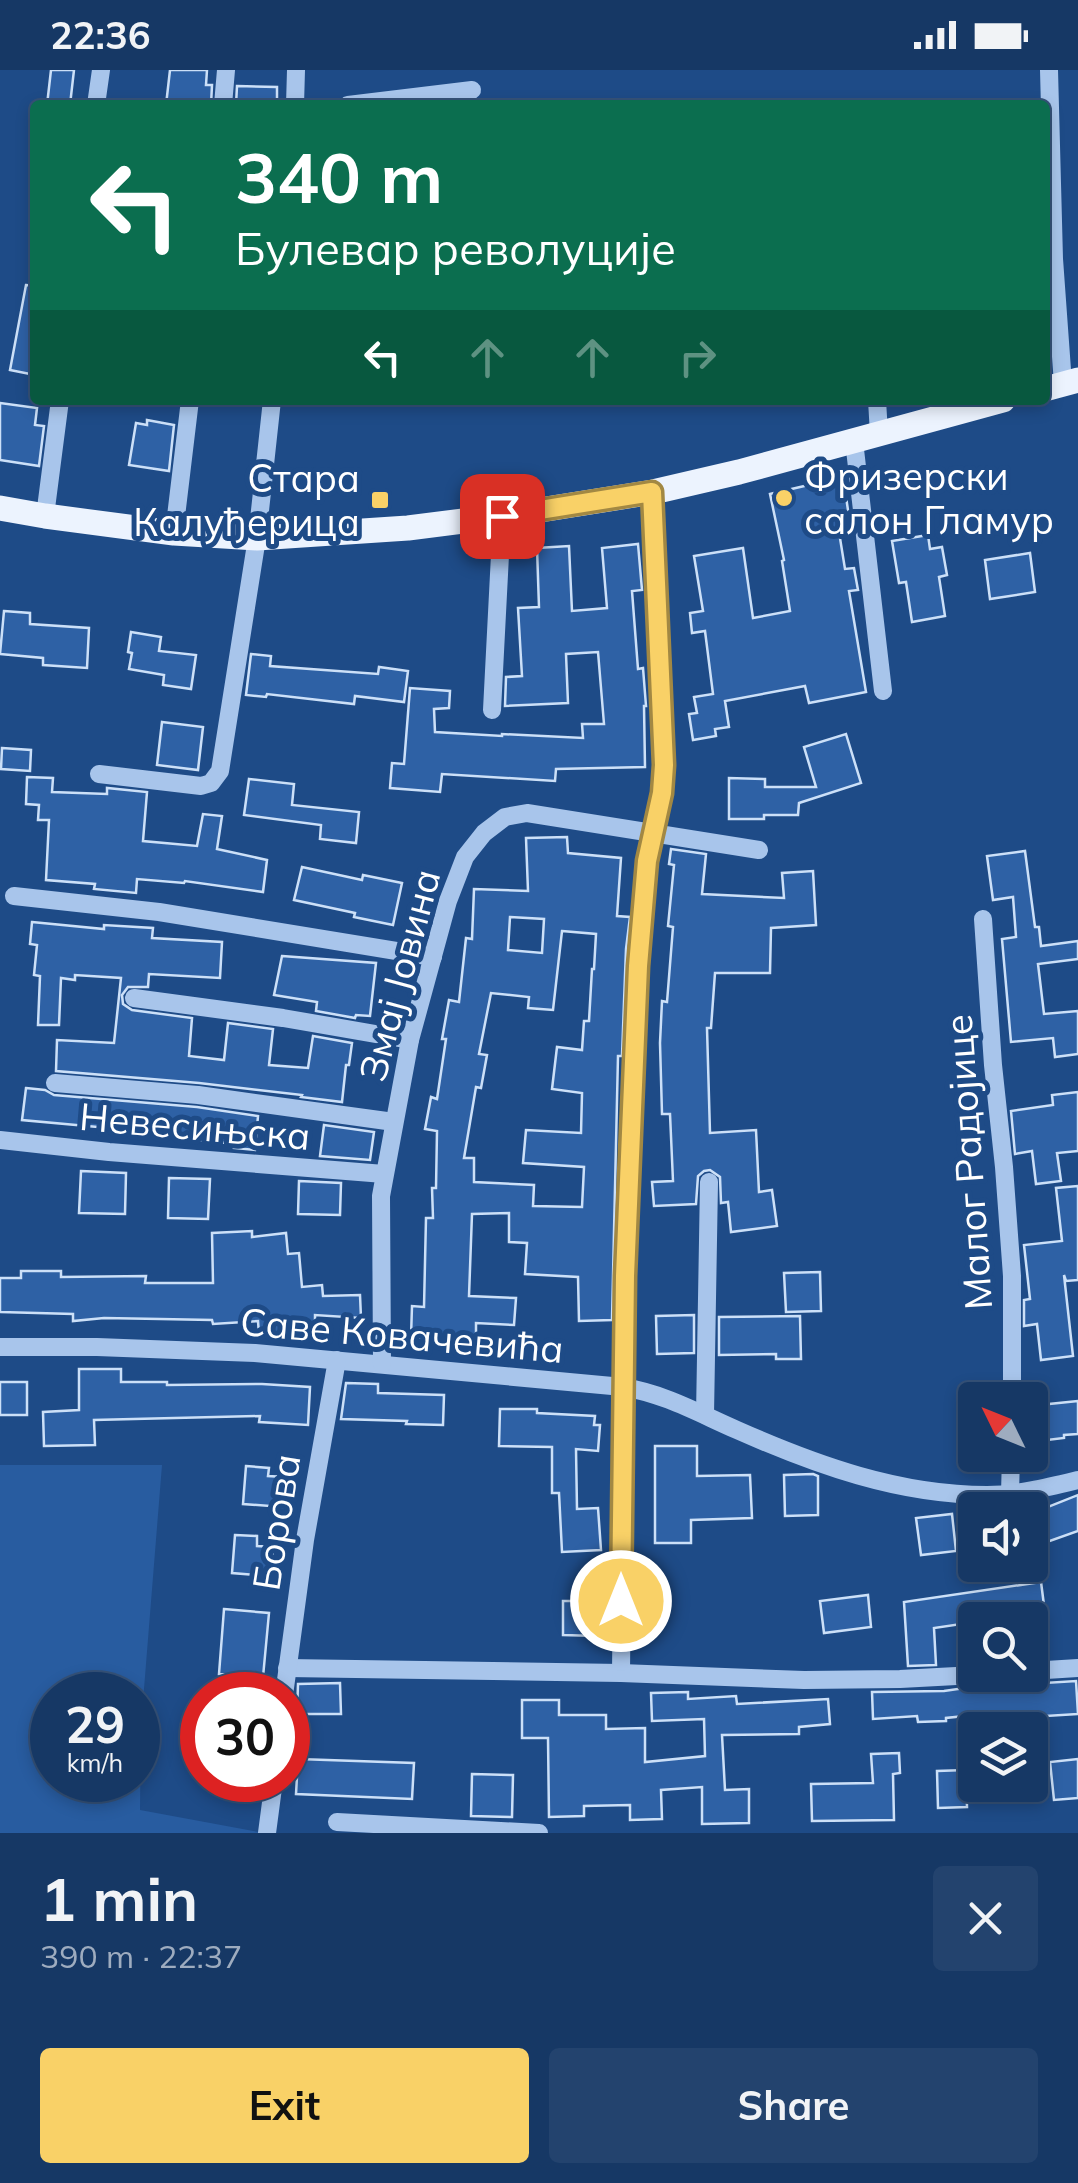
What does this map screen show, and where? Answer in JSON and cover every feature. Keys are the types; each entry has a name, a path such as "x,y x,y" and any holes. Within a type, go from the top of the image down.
{"main road":[{"path":"0,508 174,533 257,538 408,528 652,492 985,405"}],"street":[{"path":"97,100 101,70"},
{"path":"223,100 226,70"},
{"path":"295,100 296,70"},
{"path":"1049,70 1050,100"},
{"path":"389,100 472,90"},
{"path":"1050,108 1062,384"},
{"path":"45,516 59,405"},
{"path":"174,533 189,405"},
{"path":"99,774 202,786 218,776 257,538 271,405"},
{"path":"875,405 867,437 883,690"},
{"path":"621,1673 625,1276 638,966 647,861 664,765 652,492"},
{"path":"492,710 502,516"},
{"name":"Змај Јовина","path":"382,1364 384,1174 410,1040 448,901 465,856 504,818 527,813 759,850"},
{"path":"14,896 159,912 433,957"},
{"name":"Малог Радојице","path":"983,920 1012,1276 1012,1382"},
{"path":"134,998 410,1040"},
{"path":"55,1083 198,1095 394,1122"},
{"name":"Невесињска","path":"0,1140 384,1174"},
{"path":"705,1415 709,1182"},
{"name":"Саве Ковачевића","path":"0,1346 196,1351 337,1360 650,1391 735,1430 859,1478 958,1493"},
{"name":"Борова","path":"287,1672 305,1540 337,1360"},
{"name":"Саве Ковачевића","path":"1020,1492 1078,1480"},
{"path":"288,1668 804,1680 958,1676"},
{"path":"1048,1670 1078,1668"},
{"path":"267,1833 271,1802"},
{"path":"337,1822 539,1833"}],"shaded area":[{"path":"0,1465 162,1465 145,1672 30,1672 30,1802 140,1802 140,1810 264,1833 0,1833"}],"building":[{"path":"51,70 74,70 71,100 48,100"},
{"path":"170,70 207,70 206,85 212,85 211,100 167,100"},
{"path":"237,86 277,87 277,100 236,100"},
{"path":"26,285 30,285 30,374 10,370"},
{"path":"0,403 37,408 35,425 44,426 39,466 0,460"},
{"path":"147,420 174,425 169,471 129,465 136,423 147,425"},
{"path":"843,477 851,530 839,532 845,569 854,568 858,590 849,591 866,692 809,703 805,686 725,701 729,727 715,729 716,736 693,740 689,714 697,713 694,697 713,694 705,631 692,633 690,613 703,611 694,556 743,548 753,618 790,611 770,494"},
{"path":"928,535 930,549 942,547 947,575 939,577 945,616 912,622 906,582 899,583 892,541"},
{"path":"638,544 642,590 632,591 638,669 643,668 646,706 645,767 556,769 555,781 442,774 440,792 390,788 392,763 404,764 410,688 450,691 449,708 434,709 435,732 583,738 582,724 604,724 598,652 566,654 568,703 505,706 506,677 522,676 518,608 539,607 537,548 569,546 572,611 607,608 602,548"},
{"path":"1030,553 1035,592 990,599 985,560"},
{"path":"4,611 30,613 30,624 89,628 87,668 43,665 43,658 0,654"},
{"path":"131,632 161,637 159,651 196,655 191,689 163,685 164,675 129,669"},
{"path":"251,654 271,656 270,666 378,674 379,667 408,671 404,702 355,696 354,704 246,695"},
{"path":"162,722 203,727 198,770 157,765"},
{"path":"846,734 861,783 799,803 798,815 729,819 729,778 765,779 765,787 816,787 804,747"},
{"path":"2,748 31,750 30,771 1,769"},
{"path":"27,777 53,778 52,792 107,794 107,788 147,792 143,841 197,846 203,814 222,816 217,849 267,860 263,892 137,879 136,893 94,889 95,884 46,880 49,820 38,820 39,805 26,804"},
{"path":"249,779 294,784 292,805 359,812 356,843 320,839 321,825 244,815"},
{"path":"567,837 568,853 621,858 617,916 630,917 622,1056 618,1056 612,1320 579,1321 578,1277 525,1274 527,1243 509,1242 509,1213 472,1214 469,1296 516,1298 514,1325 476,1323 476,1339 411,1337 412,1306 424,1307 426,1218 433,1218 432,1188 436,1188 437,1131 425,1129 431,1097 437,1099 449,1000 459,1002 466,938 472,939 474,889 528,891 526,838","holes":["510,917 544,919 542,953 508,950","562,931 596,934 589,1021 584,1021 582,1050 557,1047 552,1089 582,1093 581,1133 526,1130 523,1163 584,1167 582,1207 533,1206 534,1185 474,1182 474,1158 464,1158 476,1087 481,1088 487,1055 479,1054 491,993 529,997 528,1008 553,1010"]},
{"path":"671,849 706,854 702,894 784,898 782,873 813,871 816,925 771,928 770,973 715,973 711,1028 707,1028 710,1133 756,1130 759,1192 772,1190 777,1226 731,1232 728,1202 721,1203 720,1177 710,1170 698,1176 696,1204 654,1206 652,1182 673,1181 670,1114 662,1114 660,1043 673,927 668,926 674,865 669,864"},
{"path":"1025,851 1041,946 1078,941 1078,959 1038,964 1044,1014 1078,1011 1078,1054 1055,1057 1053,1038 1011,1042 1002,939 1016,937 1013,897 993,900 987,856"},
{"path":"302,867 362,880 363,875 402,883 393,925 294,900"},
{"path":"32,922 104,929 104,925 153,928 152,938 222,942 220,978 149,974 148,987 128,987 122,995 123,1004 132,1010 192,1018 189,1056 224,1060 228,1023 273,1029 269,1065 308,1068 313,1036 352,1043 342,1102 199,1083 56,1071 57,1040 114,1043 121,978 61,978 59,1025 38,1025 40,976 34,975 37,945 30,944"},
{"path":"282,956 376,963 370,1016 355,1018 316,1011 317,1002 274,995"},
{"path":"26,1088 54,1095 258,1116 255,1150 131,1130 22,1120"},
{"path":"1078,1092 1078,1151 1057,1153 1061,1181 1036,1184 1032,1151 1015,1154 1011,1111 1053,1105 1052,1095"},
{"path":"324,1125 374,1132 370,1160 320,1156"},
{"path":"81,1171 126,1173 125,1214 79,1213"},
{"path":"169,1178 210,1179 208,1219 168,1218"},
{"path":"299,1181 341,1183 340,1215 298,1214"},
{"path":"1078,1186 1078,1280 1066,1281 1064,1275 1073,1356 1041,1360 1037,1324 1024,1326 1024,1300 1030,1299 1024,1245 1062,1241 1056,1188"},
{"path":"252,1231 252,1237 286,1233 288,1254 299,1253 302,1287 322,1285 323,1296 360,1295 361,1318 315,1315 315,1326 292,1327 293,1333 259,1335 258,1321 73,1321 73,1314 0,1312 0,1278 21,1278 21,1271 61,1271 61,1277 146,1276 145,1283 213,1283 212,1233"},
{"path":"820,1272 821,1311 786,1312 784,1273"},
{"path":"694,1315 694,1353 657,1354 656,1316"},
{"path":"800,1316 801,1359 776,1359 776,1354 719,1355 719,1317"},
{"path":"79,1369 121,1369 121,1382 310,1387 308,1425 259,1422 260,1416 94,1420 95,1445 44,1446 43,1412 79,1410"},
{"path":"0,1382 27,1382 27,1415 0,1415"},
{"path":"346,1383 378,1384 378,1393 444,1395 443,1425 341,1419"},
{"path":"1078,1401 1078,1434 1048,1440 1048,1404"},
{"path":"500,1409 595,1416 594,1425 600,1425 598,1451 576,1449 577,1509 598,1508 601,1550 562,1552 559,1493 552,1493 552,1447 499,1446"},
{"path":"655,1446 697,1446 697,1476 750,1475 752,1518 691,1520 691,1543 655,1543"},
{"path":"246,1466 269,1468 268,1476 285,1477 283,1507 243,1504"},
{"path":"784,1475 818,1476 818,1515 785,1516"},
{"path":"1078,1495 1078,1531 1048,1542 1048,1507"},
{"path":"952,1514 956,1551 921,1555 916,1518"},
{"path":"235,1535 257,1536 257,1546 273,1547 270,1576 232,1573"},
{"path":"1041,1582 1044,1602 958,1602 958,1624 934,1628 936,1665 908,1666 904,1602"},
{"path":"868,1595 871,1627 824,1633 820,1601"},
{"path":"563,1601 597,1601 597,1636 563,1635"},
{"path":"224,1609 269,1613 263,1672 219,1672"},
{"path":"1076,1681 1078,1714 958,1712 958,1717 946,1721 918,1722 917,1716 873,1719 872,1692 1048,1692 1048,1683"},
{"path":"340,1683 341,1714 310,1714 310,1684"},
{"path":"688,1692 688,1699 736,1696 737,1704 828,1699 830,1724 799,1727 799,1734 722,1735 725,1790 749,1789 749,1823 702,1824 702,1787 661,1790 662,1819 630,1820 630,1805 584,1806 584,1816 549,1817 548,1738 522,1738 522,1700 559,1700 559,1715 606,1715 606,1729 645,1728 645,1762 705,1756 704,1719 652,1721 651,1693"},
{"path":"899,1753 900,1773 893,1774 894,1820 812,1821 811,1784 873,1783 871,1754"},
{"path":"310,1759 414,1763 412,1799 310,1795"},
{"path":"1078,1759 1078,1798 1054,1800 1050,1762"},
{"path":"958,1770 958,1802 967,1802 967,1807 938,1808 937,1771"},
{"path":"472,1774 513,1775 512,1817 471,1816"}],"place":[{"name":"Фризерски салон Гламур","path":"784,498"},
{"name":"Стара Калуђерица","path":"380,500"}],"route":[{"path":"502,516 652,492 664,765 647,861 638,966 625,1276 621,1601"}]}
